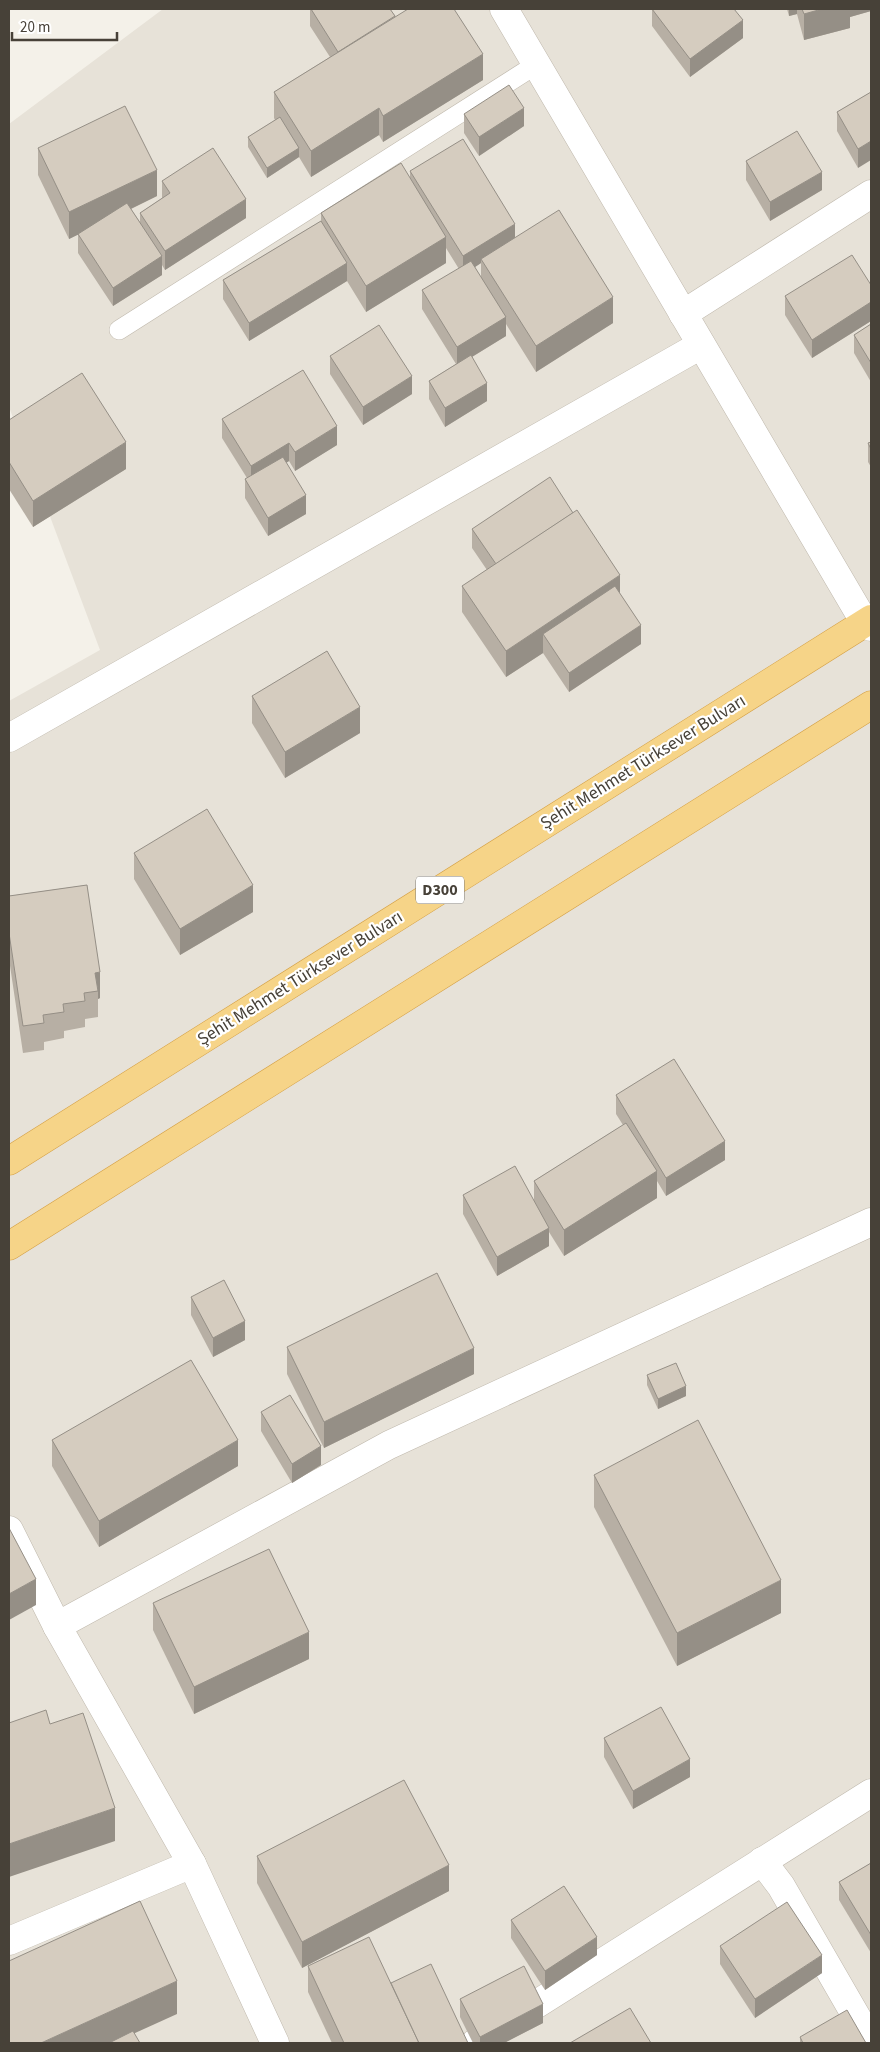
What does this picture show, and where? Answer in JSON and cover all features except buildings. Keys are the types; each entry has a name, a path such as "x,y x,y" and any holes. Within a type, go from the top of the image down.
{"highway":[{"name":"Şehit Mehmet Türksever Bulvarı","path":"9,1161 869,623"},
{"path":"9,1246 871,705"}],"street":[{"path":"504,9 701,345 869,623"},
{"path":"683,314 871,194"},
{"path":"9,738 701,345"},
{"path":"57,1626 389,1445 871,1222"},
{"path":"9,1530 57,1626 192,1864 275,2043"},
{"path":"475,2043 871,1793"},
{"path":"762,1861 781,1886 871,2042"},
{"path":"9,1941 192,1864"}],"lane":[{"path":"119,330 537,64"}],"shaded area":[{"path":"163,9 871,9 871,2043 9,2043 9,701 100,650 9,407 9,124"}]}
